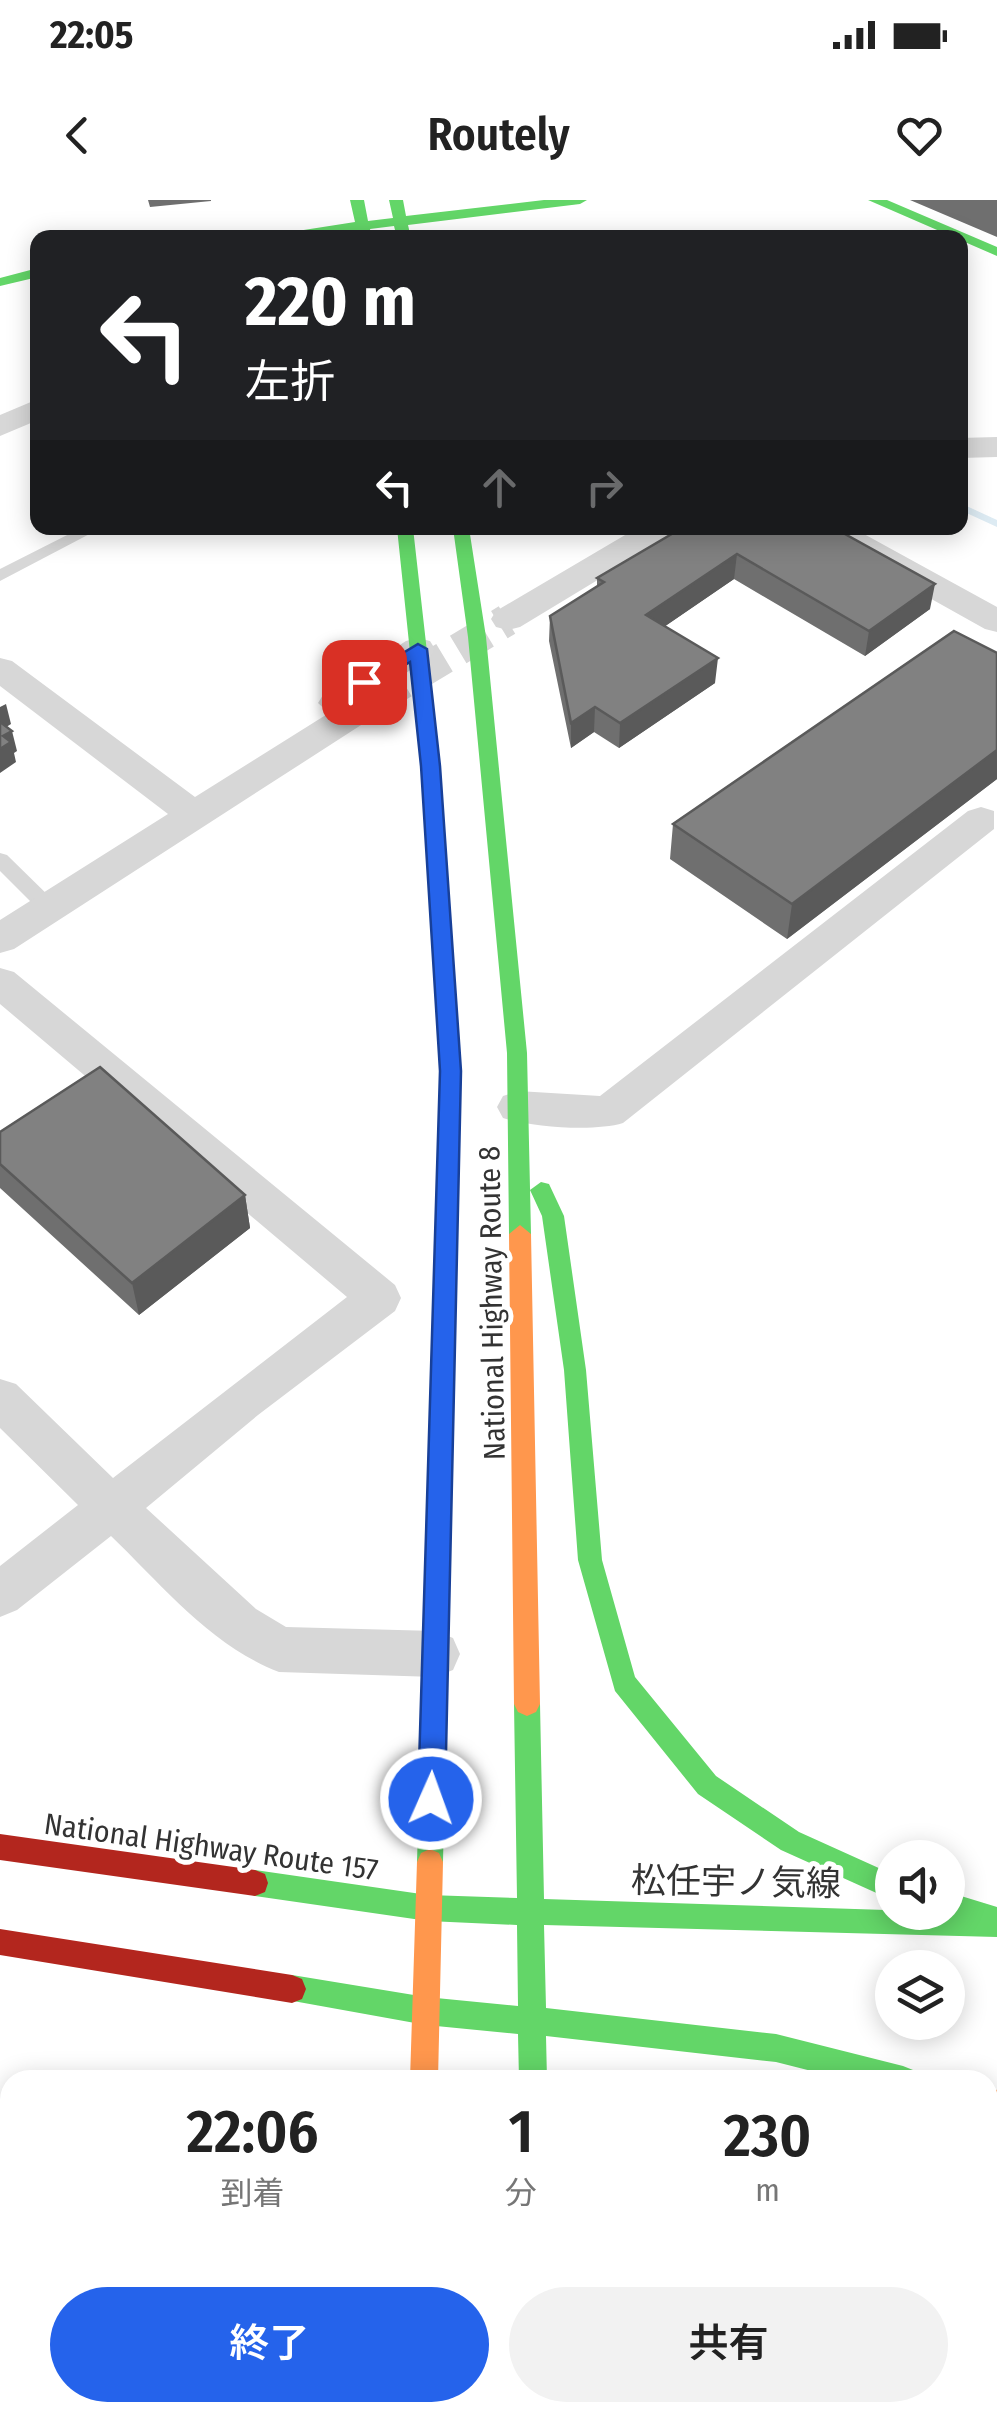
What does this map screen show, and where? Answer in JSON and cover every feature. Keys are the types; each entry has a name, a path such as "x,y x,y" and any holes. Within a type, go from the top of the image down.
{"main road":[{"path":"357,200 364,230"},
{"path":"370,230 400,220 580,200"},
{"path":"875,200 945,230"},
{"path":"968,240 997,252"},
{"path":"0,282 30,274"},
{"name":"National Highway Route 8","path":"406,535 431,766 450,1071 424,2070"},
{"name":"National Highway Route 8","path":"462,535 495,805 518,1122 533,2070"},
{"path":"518,1122 552,1216 574,1370 590,1560 624,1683 707,1785 790,1841 875,1879"},
{"name":"National Highway Route 157","path":"0,1847 428,1908 533,1912"},
{"path":"965,1910 997,1922"},
{"name":"松任宇ノ気線","path":"533,1912 997,1922"},
{"path":"0,1942 426,2010 776,2048 863,2070"}],"street":[{"path":"0,427 30,412"},
{"path":"968,448 997,447"},
{"path":"508,618 639,535"},
{"path":"841,535 997,621"},
{"path":"255,776 269,750 418,649"},
{"path":"0,669 194,815"},
{"path":"0,939 376,699"},
{"path":"518,1122 608,1112 992,819"},
{"path":"0,982 380,1298 242,1401 0,1594"},
{"path":"0,1398 238,1625 280,1649 435,1654"}],"lane":[{"path":"0,576 80,535"},
{"path":"0,860 50,909"}],"building":[{"path":"670,535 847,535 935,584 869,631 737,554 646,615 718,658 620,723 595,707 571,723 550,616 604,582 597,578"},
{"path":"954,631 997,653 997,750 792,904 673,824"},
{"path":"0,722 12,731 3,736 11,742 0,749"},
{"path":"100,1067 245,1195 132,1283 0,1164 0,1132"}],"waterway":[{"path":"968,510 997,524"}],"tunnel":[{"path":"376,699 507,620"}],"traffic: fast":[{"path":"357,200 363,230"},
{"path":"396,200 402,230"},
{"path":"327,230 580,200"},
{"path":"875,200 945,230"},
{"path":"968,240 997,252"},
{"path":"0,282 30,274"},
{"path":"406,535 431,767 450,1071 430,1862"},
{"path":"462,535 477,637 517,1053 520,1234"},
{"path":"541,1190 553,1216 575,1370 590,1560 624,1683 707,1785 790,1841 875,1879"},
{"path":"527,1704 533,2070"},
{"path":"255,1883 428,1908 533,1912"},
{"path":"965,1910 997,1920"},
{"path":"533,1912 997,1924"},
{"path":"292,1989 426,2011 533,2021"},
{"path":"533,2021 776,2048 863,2070"}],"traffic: slow":[{"path":"520,1234 527,1704"},
{"path":"424,2070 430,1862"}],"traffic: jam":[{"path":"0,1847 255,1883"},
{"path":"0,1942 292,1989"}],"route":[{"path":"364,682 418,649 431,766 450,1071 431,1799"}]}
